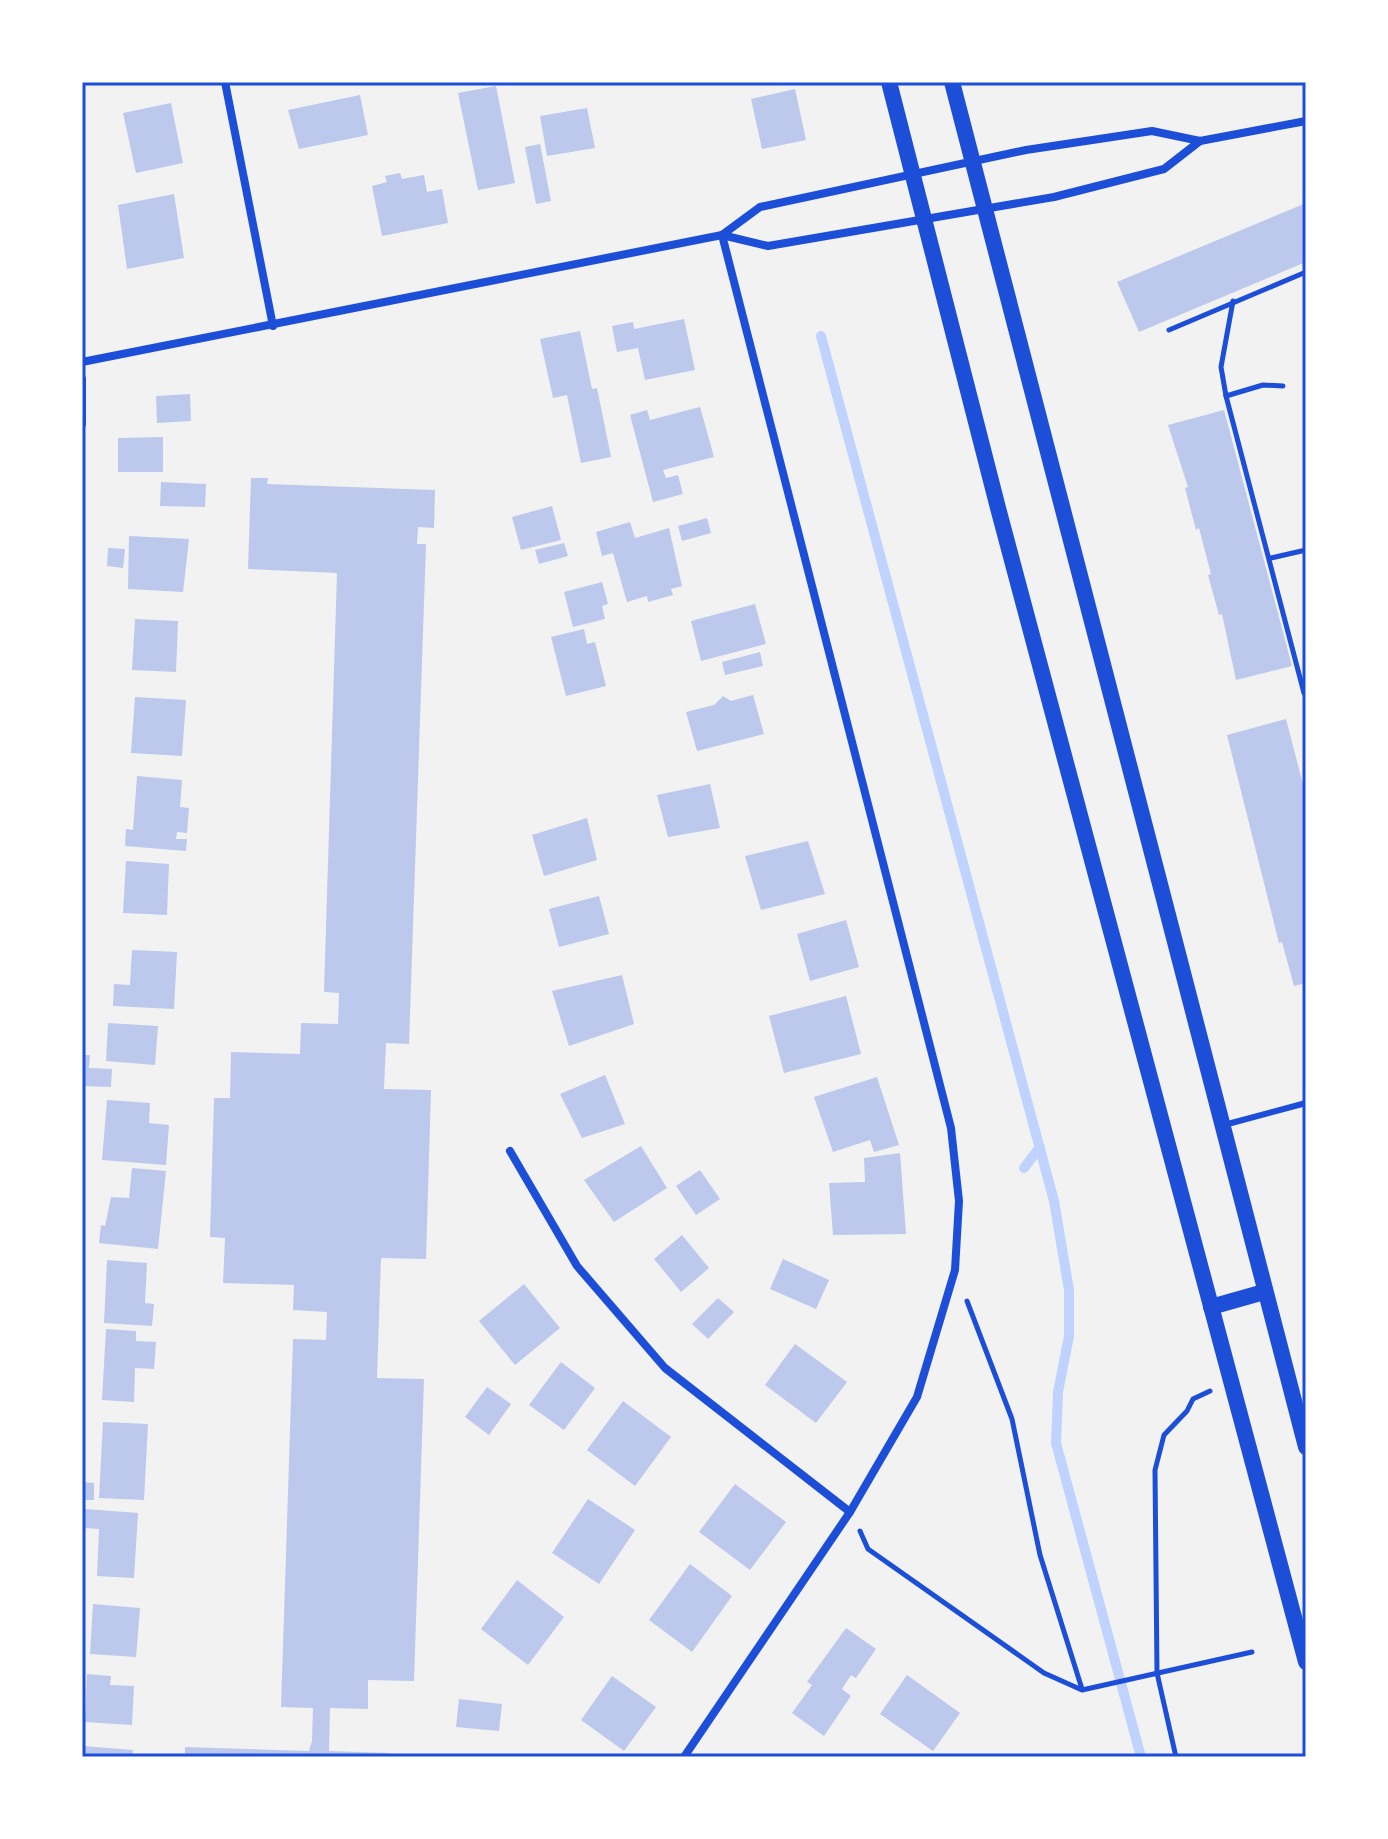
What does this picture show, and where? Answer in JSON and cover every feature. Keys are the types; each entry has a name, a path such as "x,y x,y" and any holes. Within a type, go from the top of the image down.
{"main road":[{"path":"889,82 923,221 1306,1662"},
{"path":"952,82 1220,1126 1306,1447"},
{"path":"1211,1307 1264,1292"}],"street":[{"path":"225,82 273,326"},
{"path":"722,235 760,207 972,161 1152,131 1200,141 1306,121"},
{"path":"82,362 722,235 768,246 985,210 1164,169 1200,141"},
{"path":"684,1757 850,1512 917,1397 955,1270 959,1201 951,1128 722,235"},
{"path":"82,379 82,424"},
{"path":"510,1151 577,1266 665,1368 850,1512"}],"lane":[{"path":"1220,1126 1306,1103"}],"path":[{"path":"1169,330 1306,272"},
{"path":"1233,301 1221,367 1226,396 1304,693"},
{"path":"1226,396 1263,385 1283,386"},
{"path":"1271,558 1306,550"},
{"path":"955,1270 1012,1419 1040,1555 1082,1690"},
{"path":"1176,1757 1157,1673 1155,1470 1164,1435 1187,1411"},
{"path":"850,1512 868,1549 1044,1673 1082,1690 1252,1652"}],"building":[{"path":"496,86 515,183 478,190 458,93"},
{"path":"795,89 806,140 762,149 751,99"},
{"path":"360,95 368,135 299,149 288,110"},
{"path":"171,103 183,163 136,173 123,113"},
{"path":"587,108 595,148 547,156 540,116"},
{"path":"540,144 551,201 536,204 525,147"},
{"path":"400,173 402,179 424,175 427,192 442,189 448,223 382,236 372,186 387,182 385,176"},
{"path":"174,194 184,258 127,269 118,205"},
{"path":"1306,203 1306,262 1139,332 1117,282"},
{"path":"684,319 695,370 645,380 638,348 617,352 612,326 633,322 634,329"},
{"path":"580,331 592,389 597,388 611,457 581,463 567,395 553,398 540,339"},
{"path":"190,394 191,421 157,423 156,396"},
{"path":"700,407 714,457 663,470 666,478 678,475 683,494 653,502 630,415 647,410 650,420"},
{"path":"1224,410 1292,666 1236,680 1222,614 1219,615 1199,528 1196,530 1185,488 1188,487 1168,425"},
{"path":"163,437 163,472 118,472 118,438"},
{"path":"251,478 268,478 267,484 435,490 434,528 418,527 417,544 426,544 409,1044 386,1043 384,1089 431,1090 426,1259 381,1258 377,1378 424,1379 414,1681 368,1680 368,1709 330,1708 329,1751 389,1753 389,1757 185,1757 185,1747 309,1751 312,1741 313,1708 281,1707 293,1339 326,1340 327,1312 293,1310 294,1285 223,1283 225,1238 210,1237 214,1098 230,1098 231,1052 300,1054 301,1023 338,1024 339,993 324,992 337,573 248,569"},
{"path":"161,482 206,484 205,507 160,506"},
{"path":"552,506 561,540 521,550 512,517"},
{"path":"707,518 711,533 682,541 678,526"},
{"path":"630,522 635,538 669,528 682,586 671,589 673,595 648,602 647,596 627,602 613,553 602,556 596,532"},
{"path":"129,536 189,539 183,592 128,589"},
{"path":"564,543 568,556 539,564 535,550"},
{"path":"108,548 125,549 123,568 107,566"},
{"path":"602,582 608,604 602,606 605,619 573,627 564,592"},
{"path":"755,604 766,644 701,661 691,621"},
{"path":"135,619 178,621 176,672 132,670"},
{"path":"584,629 587,644 595,642 606,686 566,696 551,637"},
{"path":"760,652 763,666 725,675 722,662"},
{"path":"753,695 764,734 697,751 686,712 714,705 723,696 731,701"},
{"path":"135,697 186,700 182,756 131,753"},
{"path":"1286,719 1306,796 1306,983 1294,986 1282,942 1279,943 1227,735"},
{"path":"137,776 182,780 180,807 189,808 187,833 177,832 176,839 187,839 186,851 125,846 126,829 133,830"},
{"path":"710,784 720,828 668,837 657,795"},
{"path":"587,818 597,860 544,876 532,835"},
{"path":"808,841 825,894 761,910 745,856"},
{"path":"126,861 169,864 167,915 123,913"},
{"path":"599,896 609,934 559,947 549,909"},
{"path":"846,920 859,967 810,981 797,934"},
{"path":"132,950 177,952 174,1009 113,1006 114,984 130,985"},
{"path":"622,975 634,1024 569,1046 552,991"},
{"path":"846,996 861,1054 784,1073 769,1016"},
{"path":"108,1023 158,1026 155,1065 106,1061"},
{"path":"82,1055 90,1055 89,1068 112,1069 111,1087 82,1086"},
{"path":"605,1075 625,1124 582,1138 560,1094"},
{"path":"877,1077 899,1145 874,1152 870,1140 833,1152 814,1097"},
{"path":"107,1100 150,1103 149,1123 169,1125 166,1165 102,1160"},
{"path":"641,1146 667,1188 614,1222 584,1180"},
{"path":"900,1153 906,1234 833,1235 829,1183 865,1182 864,1158"},
{"path":"132,1168 166,1171 158,1249 99,1243 101,1225 105,1226 111,1197 129,1198"},
{"path":"700,1170 720,1199 696,1215 676,1186"},
{"path":"682,1235 709,1268 681,1292 654,1259"},
{"path":"783,1259 829,1280 816,1309 770,1289"},
{"path":"107,1260 147,1263 145,1303 154,1304 152,1326 104,1323"},
{"path":"524,1284 560,1328 515,1365 479,1321"},
{"path":"718,1298 734,1312 708,1339 692,1324"},
{"path":"106,1329 136,1331 136,1341 156,1342 154,1369 135,1368 134,1402 102,1400"},
{"path":"795,1344 847,1382 816,1423 765,1385"},
{"path":"561,1362 595,1388 564,1430 529,1405"},
{"path":"487,1387 511,1404 489,1435 465,1417"},
{"path":"623,1401 671,1437 635,1486 587,1450"},
{"path":"103,1422 148,1424 144,1500 99,1498"},
{"path":"82,1482 94,1483 94,1500 82,1500"},
{"path":"735,1484 786,1522 750,1570 699,1532"},
{"path":"588,1499 635,1530 599,1584 552,1553"},
{"path":"85,1509 138,1513 134,1578 97,1576 99,1529 84,1528"},
{"path":"690,1564 732,1596 692,1652 649,1620"},
{"path":"517,1580 564,1617 528,1665 481,1629"},
{"path":"93,1604 140,1608 136,1657 90,1654"},
{"path":"846,1628 876,1649 856,1678 851,1675 842,1689 851,1696 824,1736 792,1713 812,1685 807,1682"},
{"path":"87,1674 111,1676 110,1685 134,1686 132,1725 85,1722"},
{"path":"907,1675 960,1713 933,1751 880,1714"},
{"path":"612,1676 656,1707 624,1751 581,1720"},
{"path":"459,1699 502,1704 499,1731 456,1727"},
{"path":"84,1746 133,1750 132,1757 83,1757"}],"waterway":[{"path":"821,336 1054,1201 1069,1290 1069,1336 1058,1392 1056,1443 1141,1757"},
{"path":"1024,1168 1040,1147"}]}
